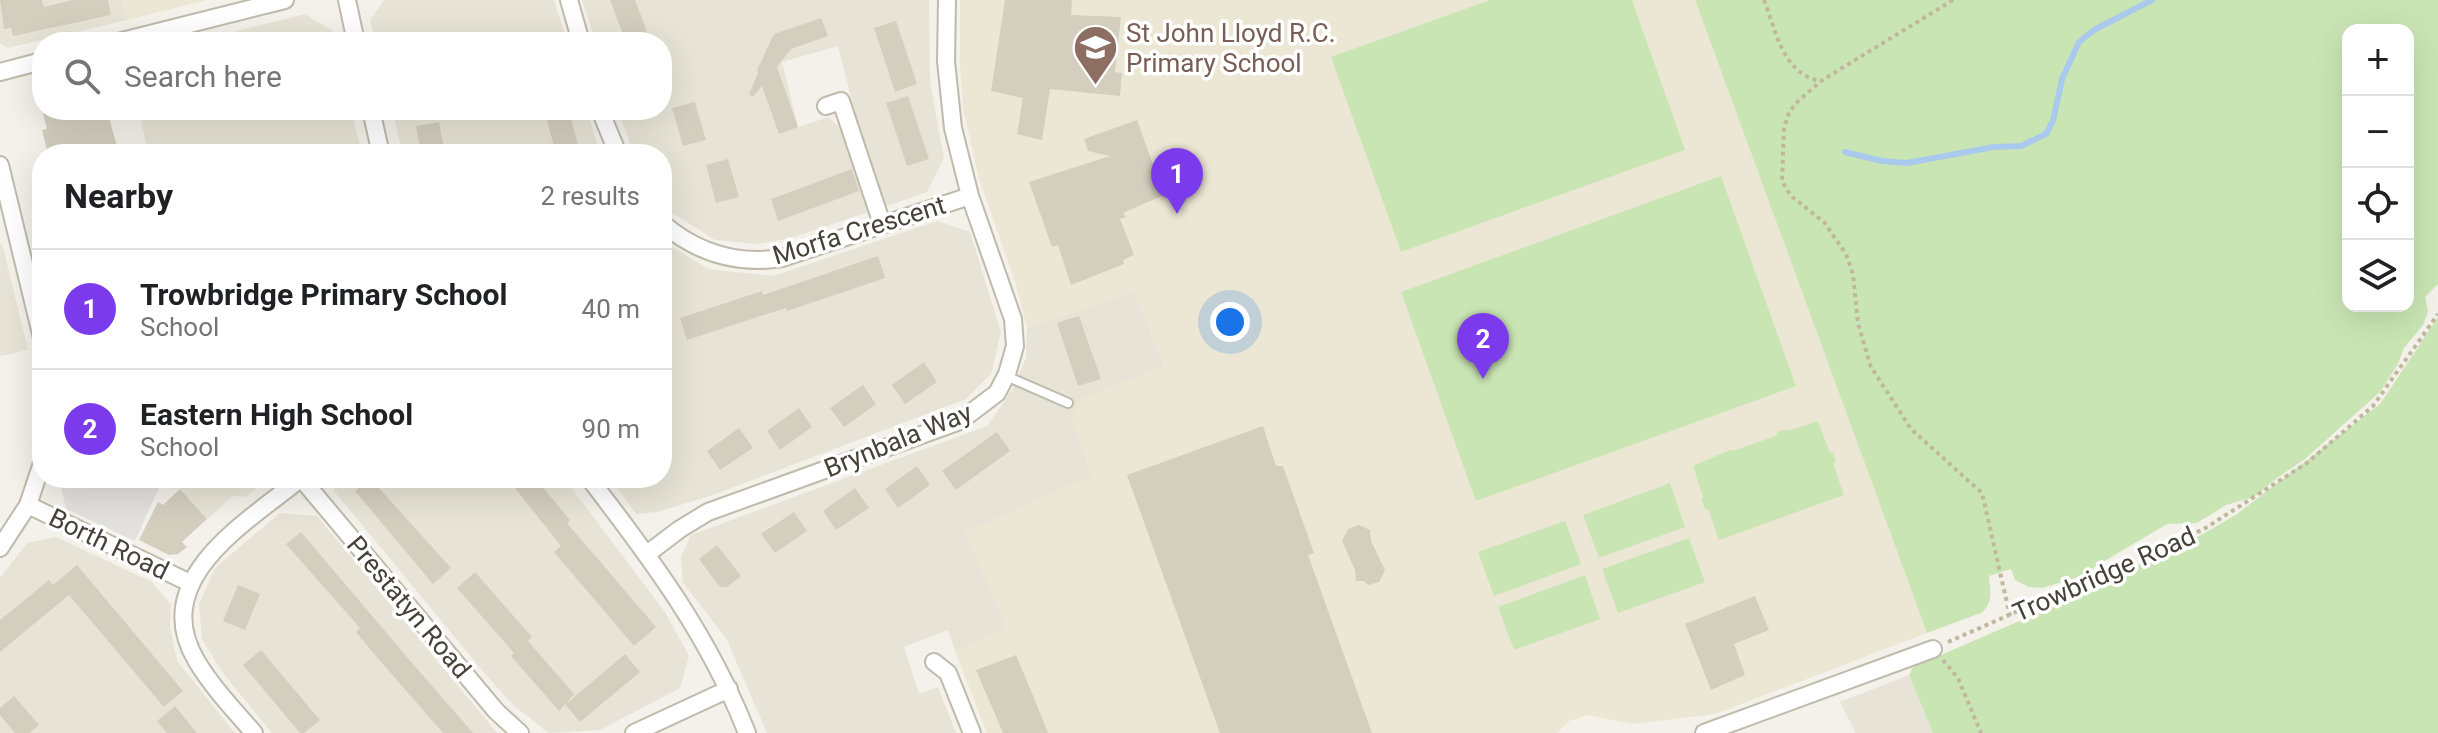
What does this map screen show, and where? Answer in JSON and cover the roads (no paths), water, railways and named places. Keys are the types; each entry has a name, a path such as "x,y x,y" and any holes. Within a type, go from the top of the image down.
{"street":[{"path":"158,32 285,0"},
{"path":"347,0 354,32"},
{"path":"569,0 578,32"},
{"name":"Brynbala Way","path":"647,554 708,512 960,421 997,393 1015,346 1013,319 970,196 953,128 946,61 947,0"},
{"path":"0,72 32,64"},
{"path":"826,106 841,101 882,224"},
{"path":"373,120 379,144"},
{"path":"604,120 614,144"},
{"path":"0,165 32,297"},
{"name":"Morfa Crescent","path":"672,232 698,247 746,261 782,258 970,196"},
{"path":"0,548 28,505 34,488"},
{"path":"254,733 195,658 184,606 190,583 202,562 289,488"},
{"name":"Prestatyn Road","path":"309,488 496,711 520,733"},
{"path":"597,488 688,613 729,689 747,733"},
{"name":"Borth Road","path":"28,505 190,583"},
{"path":"1704,733 1933,649"},
{"path":"934,662 948,673 972,733"},
{"path":"634,733 729,689"}],"lane":[{"path":"1006,376 1068,403"}],"waterway":[{"path":"1845,152 1907,163 1994,147 2021,146 2046,134 2053,121 2062,79 2079,42 2094,30 2152,0"}],"place":[{"name":"St John Lloyd R.C. Primary School","path":"1095,87"},
{"name":"Trowbridge Primary School","path":"1177,214"},
{"name":"Eastern High School","path":"1483,379"}]}
